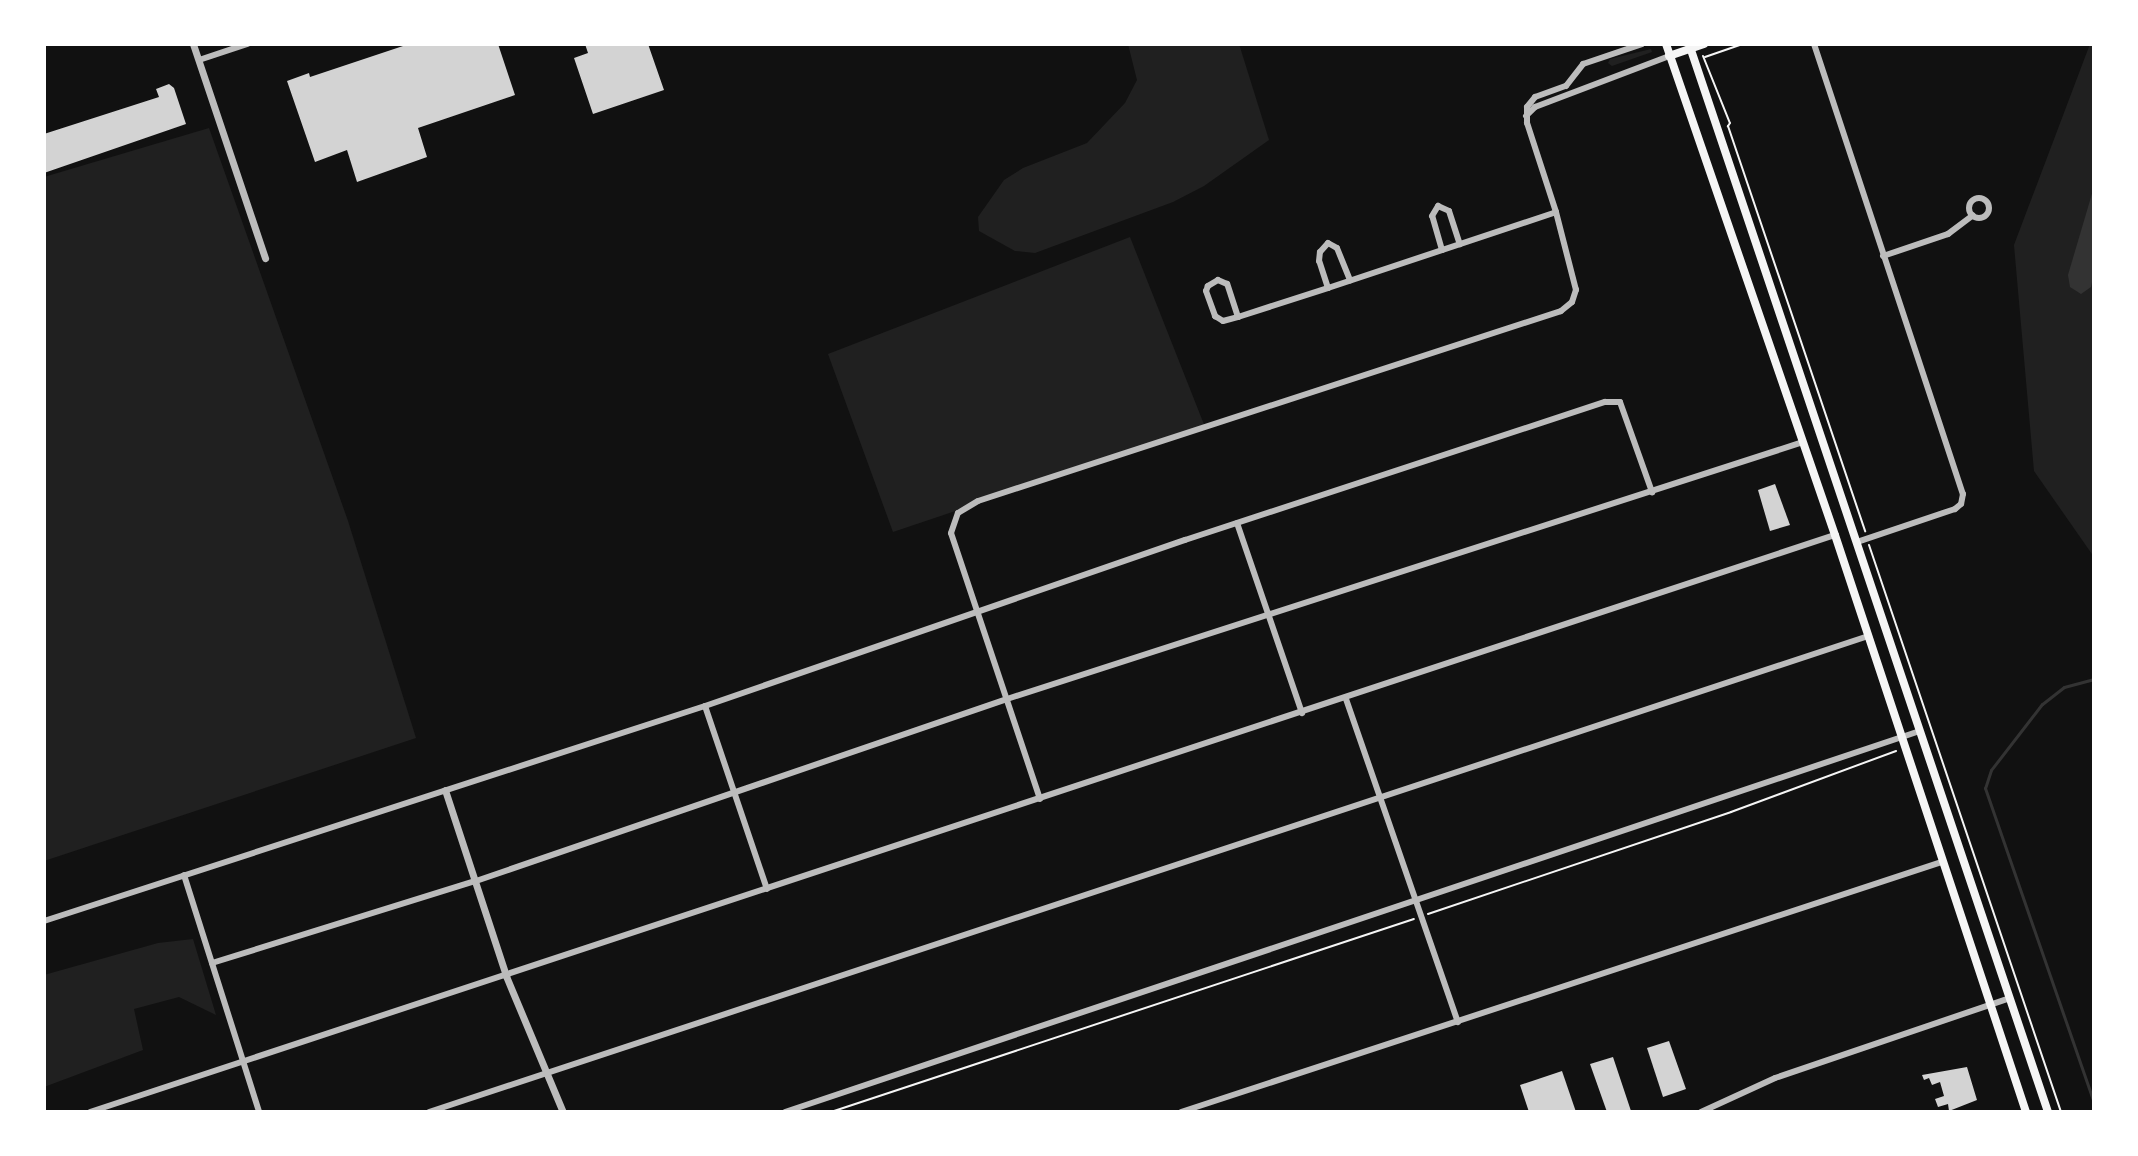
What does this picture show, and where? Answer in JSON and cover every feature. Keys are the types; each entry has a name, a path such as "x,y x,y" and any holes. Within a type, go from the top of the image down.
{"main road":[{"path":"1666,44 1835,535 2026,1112"},
{"path":"1669,56 1689,46 1704,44"},
{"path":"1689,46 2048,1112"}],"street":[{"path":"193,44 265,258"},
{"path":"199,60 247,44"},
{"path":"1040,799 951,533 958,513 978,501 1561,311 1572,302 1576,290 1526,116 1531,100 1566,86 1580,66 1642,44"},
{"path":"1814,44 1963,498 1955,509 1857,542"},
{"path":"1526,116 1535,107 1669,56"},
{"path":"1442,250 1432,217 1438,206 1450,212 1460,244"},
{"path":"1238,317 1227,284 1218,280 1208,286 1206,291 1219,320 1238,317 1556,212"},
{"path":"1883,256 1948,234 1973,215"},
{"path":"1328,288 1319,261 1320,252 1328,243 1337,248 1350,280"},
{"path":"44,921 705,706 1237,523 1605,402 1620,402 1652,492"},
{"path":"212,963 476,881 1007,699 1267,618 1803,442"},
{"path":"1237,523 1302,713"},
{"path":"90,1112 1835,535"},
{"path":"429,1112 1868,636"},
{"path":"1346,699 1458,1022"},
{"path":"705,706 767,889"},
{"path":"785,1112 1920,731"},
{"path":"445,790 506,976 563,1112"},
{"path":"1181,1112 1942,862"},
{"path":"184,875 259,1112"},
{"path":"1701,1112 1775,1078 2010,998"}],"path":[{"path":"1742,44 1704,58 1863,528"},
{"path":"1870,549 2061,1112"},
{"path":"831,1112 1731,812 1893,751"}],"shaded area":[{"path":"1128,44 1239,44 1269,140 1204,186 1173,202 1035,253 1015,251 979,231 978,217 1004,180 1023,168 1087,143 1125,103 1137,80"},
{"path":"2090,44 2094,44 2094,557 2034,471 2014,245"},
{"path":"1651,49 1652,52 1612,66 1608,63 1610,59"},
{"path":"209,128 348,521 416,738 44,861 44,177"},
{"path":"2094,187 2094,272 2091,287 2081,294 2070,287 2068,275"},
{"path":"1130,237 1205,427 893,532 828,354"},
{"path":"193,939 216,1015 179,997 134,1009 143,1050 44,1087 44,975 158,943"}],"building":[{"path":"409,44 498,44 515,95 418,128 427,157 357,182 347,150 315,162 287,81 309,73 310,77"},
{"path":"585,44 648,44 664,90 593,114 574,58 588,53"},
{"path":"169,84 174,88 186,124 44,173 44,134 159,97 156,89"},
{"path":"1775,484 1790,525 1770,531 1758,490"},
{"path":"1669,1041 1686,1089 1663,1097 1647,1048"},
{"path":"1613,1057 1631,1111 1607,1112 1590,1064"},
{"path":"1967,1067 1977,1100 1949,1111 1948,1104 1938,1107 1935,1099 1944,1096 1940,1082 1932,1085 1929,1078 1924,1080 1922,1075"},
{"path":"1562,1071 1576,1112 1529,1112 1520,1085"}],"waterway":[{"path":"2094,679 2064,687 2042,704 1991,770 1985,788 2094,1102"}]}
